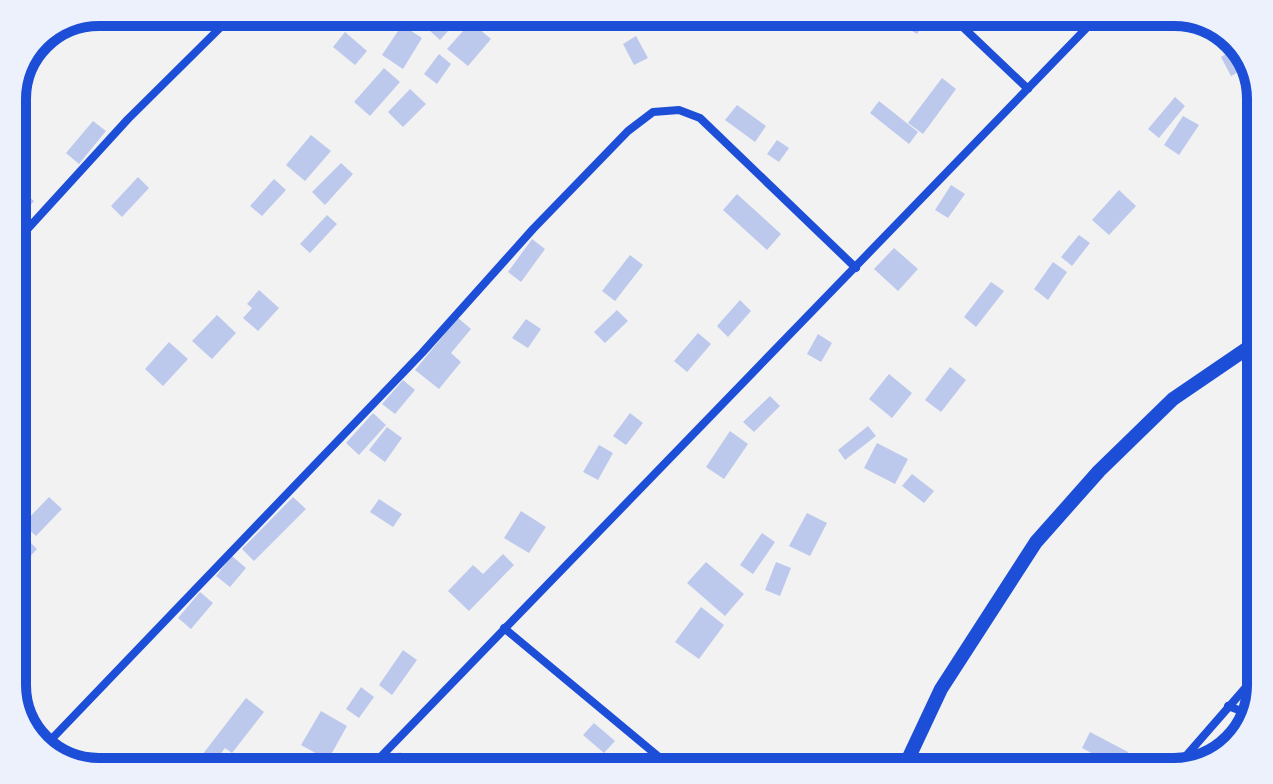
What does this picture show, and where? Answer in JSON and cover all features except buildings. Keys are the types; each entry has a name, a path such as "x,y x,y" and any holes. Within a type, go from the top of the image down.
{"street":[{"path":"26,231 128,119 222,26"},
{"path":"962,26 1028,89"},
{"path":"379,758 1089,26"},
{"path":"51,740 422,353 575,185 628,131 653,112 679,110 700,118 856,268"},
{"path":"909,758 941,689 1036,542 1099,471 1173,399 1247,349"},
{"path":"504,628 660,758"},
{"path":"1185,757 1247,685"},
{"path":"1228,706 1242,711"}]}
